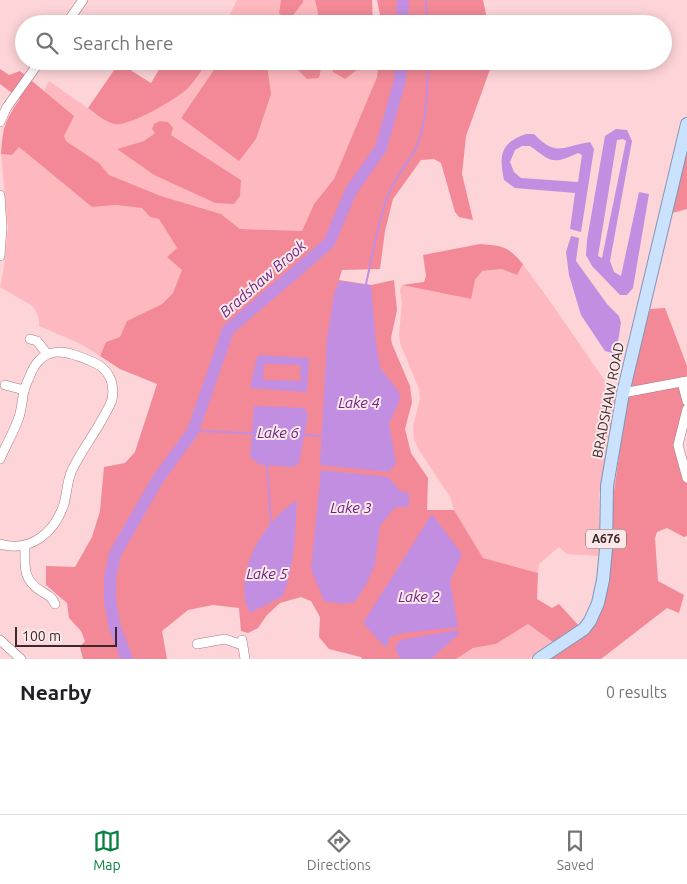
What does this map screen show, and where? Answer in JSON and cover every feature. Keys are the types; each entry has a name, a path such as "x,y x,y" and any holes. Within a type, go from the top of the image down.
{"main road":[{"name":"BRADSHAW ROAD","path":"539,659 584,629 598,603 605,557 607,486 623,393 687,124"}],"street":[{"path":"72,15 82,0"},
{"path":"0,122 7,108 34,70"},
{"path":"0,195 2,227 0,256"},
{"path":"34,337 47,354"},
{"path":"0,459 19,417 24,390 33,368 47,354 61,352 74,354 103,368 112,380 112,400 71,472 64,503 52,528 42,538 25,546 0,544"},
{"path":"623,393 685,381 687,401"},
{"path":"4,384 24,390"},
{"path":"687,409 678,446 687,478"},
{"path":"25,546 26,570 29,581 54,598"},
{"path":"196,645 225,639 242,641 245,659"},
{"path":"0,640 21,659"}],"shaded area":[{"path":"237,0 281,0 279,13 303,2 303,0 315,0 318,15 230,15"},
{"path":"281,0 303,0 293,15 281,15 279,13"},
{"path":"315,0 372,0 373,15 318,15"},
{"path":"377,0 483,0 486,15 380,15"},
{"path":"0,69 9,75 20,71 74,116 64,136 66,141 99,163 109,175 161,196 221,214 240,229 302,231 314,204 334,179 377,77 378,70 490,70 466,136 462,174 473,220 459,217 455,212 441,163 434,159 421,160 393,199 385,231 380,269 342,270 339,280 371,285 394,280 397,310 391,338 410,386 412,402 405,429 411,453 428,478 427,510 454,510 483,558 538,573 537,599 552,608 559,604 579,626 553,642 528,624 496,644 473,648 456,659 362,659 361,657 329,649 319,637 320,617 311,601 301,597 280,603 267,615 258,628 248,633 241,631 239,608 213,605 188,610 162,631 167,659 83,659 80,647 85,641 81,631 69,618 67,603 46,585 46,566 75,567 92,537 100,511 104,467 125,463 135,452 157,384 120,369 100,356 106,342 120,337 127,321 162,304 173,293 182,270 167,257 177,248 159,219 150,217 142,208 116,205 92,207 19,147 12,155 1,154 5,125 20,99 0,84"},
{"path":"114,70 130,70 151,83 159,70 202,70 187,89 163,105 131,121 122,124 111,123 88,108"},
{"path":"201,70 214,70 181,118 259,70 333,70 333,72 378,70 377,77 334,179 314,204 302,232 240,229 221,214 161,196 109,175 99,163 66,141 44,91 49,81 106,121 122,123 128,122 163,104 182,92","holes":["155,133 171,135 241,180 215,203 154,175 117,149 144,141"]},
{"path":"214,70 268,70 271,94 256,139 239,161 181,118"},
{"path":"298,70 321,70 319,78 307,79"},
{"path":"333,70 357,70 345,79"},
{"path":"160,121 168,122 173,128 171,135 241,180 240,196 234,204 215,203 154,175 117,149 144,141 155,133 152,129 154,124"},
{"path":"19,147 92,207 116,205 142,207 150,217 159,219 177,248 167,257 183,270 173,293 162,304 127,321 120,337 106,342 100,356 81,344 39,326 38,315 31,305 0,287 8,228 1,154 12,155"},
{"path":"687,149 687,209 672,213"},
{"path":"480,244 500,246 509,250 523,264 517,275 502,269 482,271 475,280 471,299 402,285 424,282 426,276 423,255"},
{"path":"523,264 616,397 599,494 600,556 567,554 559,547 539,564 538,573 483,558 454,510 450,497 419,450 414,439 413,427 420,398 419,389 400,343 399,334 402,304 400,290 402,285 470,299 475,280 482,271 502,269 517,275"},
{"path":"665,308 687,366 687,410 677,436 687,484 687,536 684,537 667,528 657,532 655,538 658,581 684,595 679,613 667,608 601,659 548,659 587,632 613,498 629,388 650,309"},
{"path":"528,624 553,642 529,659 456,659 473,648 496,644"}],"water":[{"path":"616,129 627,130 632,141 610,261 614,272 621,276 639,192 649,194 633,288 627,295 620,295 592,266 586,255 605,136","holes":["623,139 626,141 602,258 598,256 617,140"]},
{"path":"526,134 534,134 549,146 555,148 590,142 594,149 581,232 570,229 575,193 515,188 504,180 503,151 511,141","holes":["522,146 530,146 543,156 553,160 563,159 578,153 582,155 578,182 521,178 514,172 510,162 515,150"]},
{"path":"571,236 579,238 576,261 607,304 619,316 621,323 616,354 605,351 581,315 569,275 566,252"},
{"name":"Lake 4","path":"339,281 371,285 380,367 400,394 399,402 389,424 396,463 389,472 320,465 327,339 334,294"},
{"path":"260,355 309,358 307,392 250,388 257,357","holes":["264,364 300,365 301,381 263,380"]},
{"name":"Lake 6","path":"254,406 305,408 308,416 299,463 294,467 260,465 250,457"},
{"name":"Lake 3","path":"321,470 388,477 400,491 409,493 409,507 395,507 380,526 375,564 368,581 355,602 342,604 324,601 311,569"},
{"name":"Lake 5","path":"297,500 292,561 283,596 250,613 245,601 245,584 251,556 266,530 275,519"},
{"name":"Lake 2","path":"432,514 462,554 450,581 458,627 403,633 390,637 386,648 363,623"},
{"path":"458,630 459,634 431,659 400,659 395,648 400,640"}],"waterway":[{"name":"Bradshaw Brook","path":"402,15 403,0"},
{"path":"426,0 427,15"},
{"name":"Bradshaw Brook","path":"127,659 115,628 110,600 110,579 115,554 158,479 193,431 228,330 329,243 351,191 381,148 400,80 401,70"},
{"path":"366,284 378,228 388,195 420,139 426,106 428,70"},
{"path":"193,431 252,433"},
{"path":"305,435 322,436"},
{"path":"267,465 271,524"}]}
